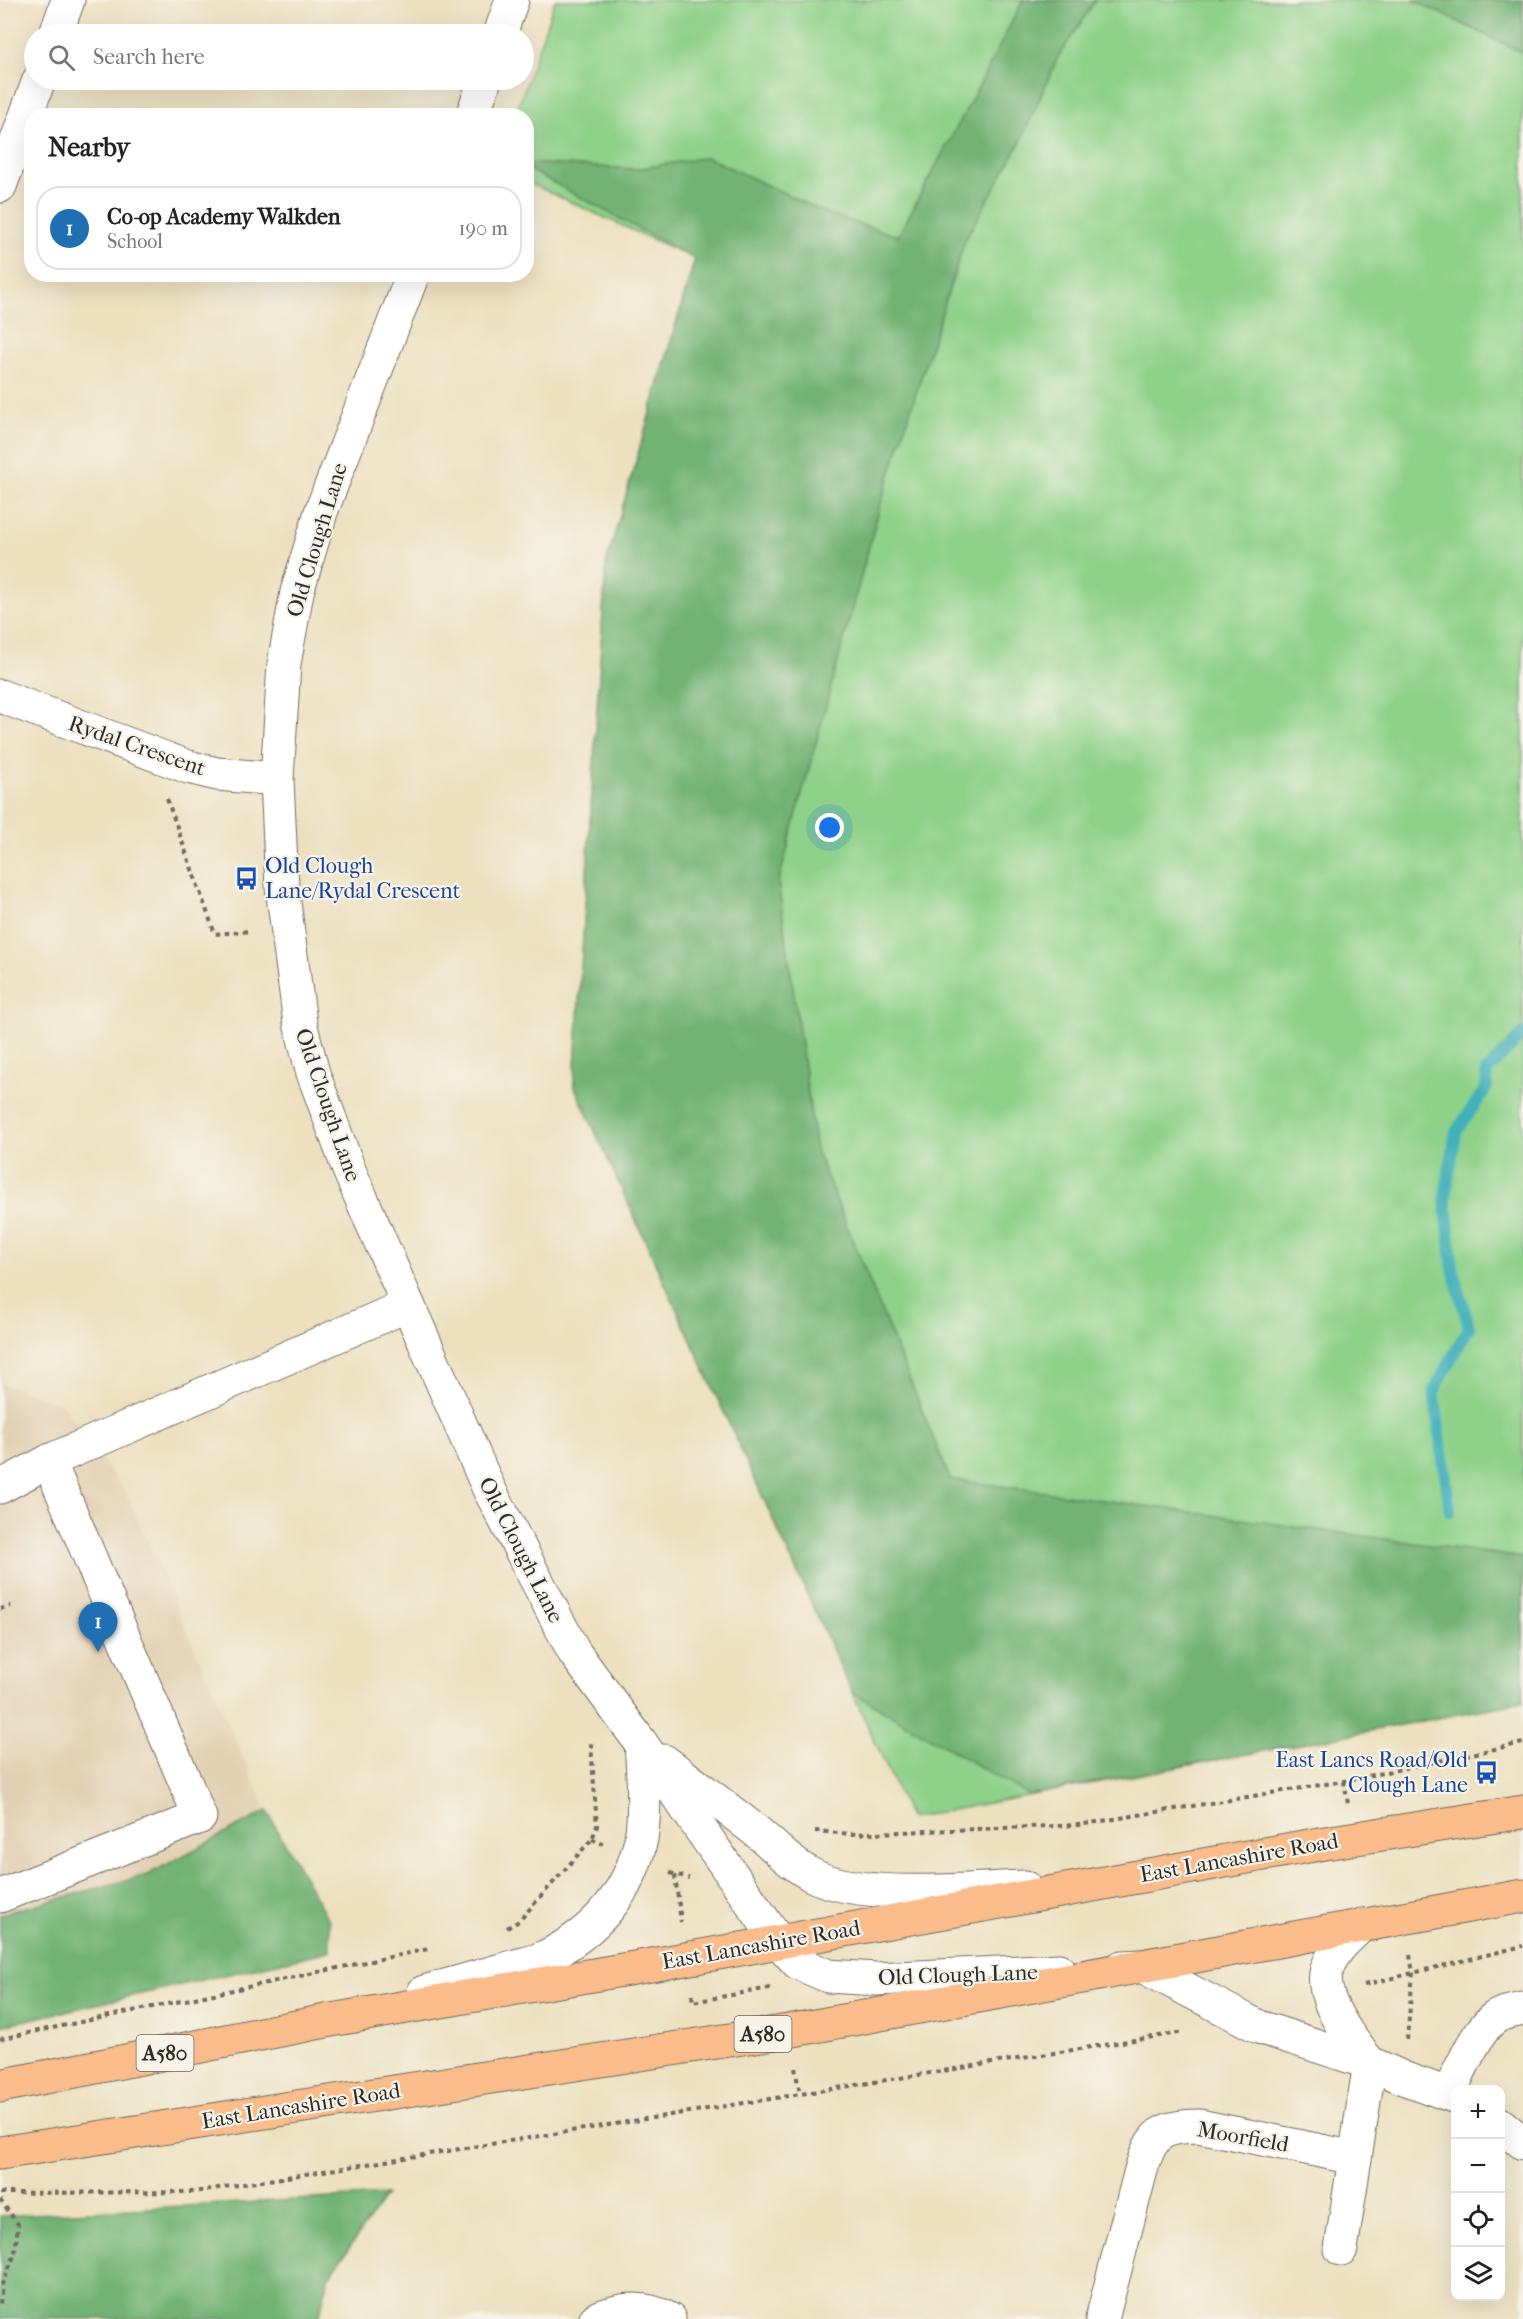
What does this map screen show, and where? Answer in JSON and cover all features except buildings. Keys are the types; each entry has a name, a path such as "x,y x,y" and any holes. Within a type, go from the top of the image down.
{"highway":[{"name":"East Lancashire Road","path":"0,2086 331,2020 1353,1838 1523,1812"},
{"name":"East Lancashire Road","path":"0,2153 776,2032 1523,1896"}],"street":[{"path":"60,24 68,0"},
{"path":"504,24 512,0"},
{"path":"29,108 35,90"},
{"path":"475,108 481,90"},
{"path":"0,186 24,121"},
{"name":"Old Clough Lane","path":"410,282 321,512 297,592 284,664 277,779 282,887 287,928 300,1023 313,1073 349,1170 488,1488 574,1652 642,1743 778,1941 798,1963 828,1976 876,1979 1142,1966"},
{"name":"Rydal Crescent","path":"0,696 188,767 218,774 277,779"},
{"path":"0,1487 49,1461 408,1305"},
{"path":"0,1896 200,1817 49,1461"},
{"path":"331,2020 546,1957 588,1931 623,1889 635,1860 641,1838 644,1803 642,1743"},
{"name":"Old Clough Lane","path":"642,1743 763,1837 783,1856 817,1877 855,1887 905,1891 1087,1886"},
{"path":"1341,2249 1370,2063 1351,2040 1326,1991 1326,1972 1338,1948 1362,1925"},
{"path":"1142,1966 1258,2027 1370,2063 1403,2078 1451,2095"},
{"path":"1456,2085 1468,2054 1495,2017 1523,2009"},
{"name":"Moorfield","path":"1102,2319 1141,2170 1148,2148 1159,2134 1178,2127 1199,2126 1355,2158"},
{"path":"1505,2128 1523,2143"},
{"path":"596,2319 610,2312 635,2309 659,2313 669,2319"}],"path":[{"path":"150,753 215,934 287,928"},
{"path":"0,1609 11,1606"},
{"path":"501,1931 519,1921 592,1839 597,1826 591,1745 607,1699"},
{"path":"783,1856 798,1828 824,1833 851,1834 1078,1825 1344,1781 1523,1743"},
{"path":"592,1839 635,1860 675,1875 710,1881 729,1872"},
{"path":"1326,1991 1356,1987 1523,1946"},
{"path":"0,2039 436,1948"},
{"path":"1403,2078 1413,1973 1411,1957"},
{"path":"0,2193 194,2192 1188,2031"},
{"path":"0,2200 18,2224 15,2254 2,2284 0,2304"}],"shaded area":[{"path":"0,1383 62,1404 126,1493 267,1811 147,1875 0,1914"}],"green space":[{"path":"555,0 1523,0 1523,1702 910,1818 574,1085 606,564 695,259 534,185 534,108 518,108 524,90 534,90 534,61"},
{"path":"1023,0 1096,0 1058,57 1020,143 965,240 880,506 778,883 816,1150 950,1479 1523,1558 1523,1702 1028,1795 852,1692 574,1085 606,564 695,259 534,172 534,163 637,169 707,157 828,214 898,236"},
{"path":"1413,0 1523,0 1523,53"},
{"path":"267,1811 329,1921 330,1951 0,2026 0,1914 147,1875"},
{"path":"386,2195 328,2278 319,2319 0,2319 0,2216"}],"waterway":[{"path":"1450,1511 1434,1391 1469,1327 1453,1269 1445,1198 1456,1132 1487,1087 1486,1072 1523,1034"}],"place":[{"name":"Old Clough Lane/Rydal Crescent","path":"247,879"},
{"name":"Co-op Academy Walkden","path":"98,1652"},
{"name":"East Lancs Road/Old Clough Lane","path":"1486,1773"}]}
